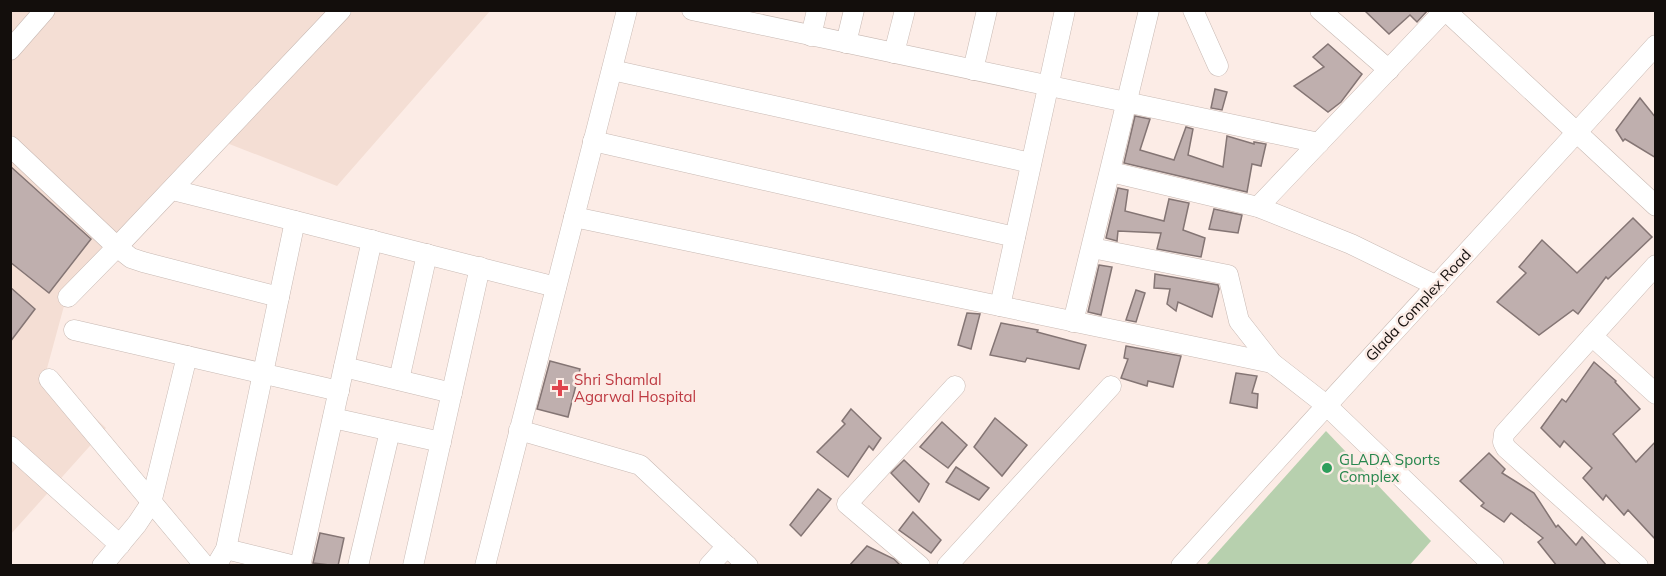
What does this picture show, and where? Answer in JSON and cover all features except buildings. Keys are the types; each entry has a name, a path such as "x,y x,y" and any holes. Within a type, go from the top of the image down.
{"street":[{"path":"10,50 45,10"},
{"path":"68,297 173,190 341,10"},
{"path":"485,566 627,10"},
{"path":"692,10 762,18 811,36 1319,143"},
{"path":"811,36 817,10"},
{"path":"846,43 854,10"},
{"path":"894,53 904,10"},
{"path":"974,70 987,10"},
{"path":"1000,306 1065,10"},
{"path":"1073,322 1149,10"},
{"path":"1193,10 1218,66"},
{"path":"1320,10 1389,70"},
{"path":"1258,207 1445,10 1656,206"},
{"name":"Glada Complex Road","path":"1181,566 1656,45"},
{"path":"612,70 1031,163"},
{"path":"593,141 1015,237"},
{"path":"10,146 131,258 279,297"},
{"path":"1111,172 1258,207 1351,244 1437,286"},
{"path":"173,190 556,286"},
{"path":"574,217 1272,363"},
{"path":"295,221 221,557 295,566"},
{"path":"300,566 372,240"},
{"path":"1092,248 1228,275 1239,321 1272,363 1326,405 1494,566"},
{"path":"399,380 426,254"},
{"path":"1638,566 1506,448 1503,442 1504,435 1656,265"},
{"path":"413,566 480,267"},
{"path":"74,330 339,391"},
{"path":"1592,336 1656,394"},
{"path":"102,566 152,503 187,356"},
{"path":"344,367 452,393"},
{"path":"49,379 204,566"},
{"path":"920,566 847,504 956,386"},
{"path":"947,566 1111,386"},
{"path":"333,418 441,442"},
{"path":"519,430 640,465 748,566"},
{"path":"358,566 390,431"},
{"path":"10,446 120,545"},
{"path":"709,566 727,546"}],"shaded area":[{"path":"11,11 490,11 337,186 214,138 64,306 46,372 106,428 11,534"}],"green space":[{"name":"GLADA Sports Complex","path":"1326,431 1431,541 1410,565 1206,565"}],"place":[{"name":"Shri Shamlal Agarwal Hospital","path":"560,388"},
{"name":"GLADA Sports Complex","path":"1327,468"}]}
